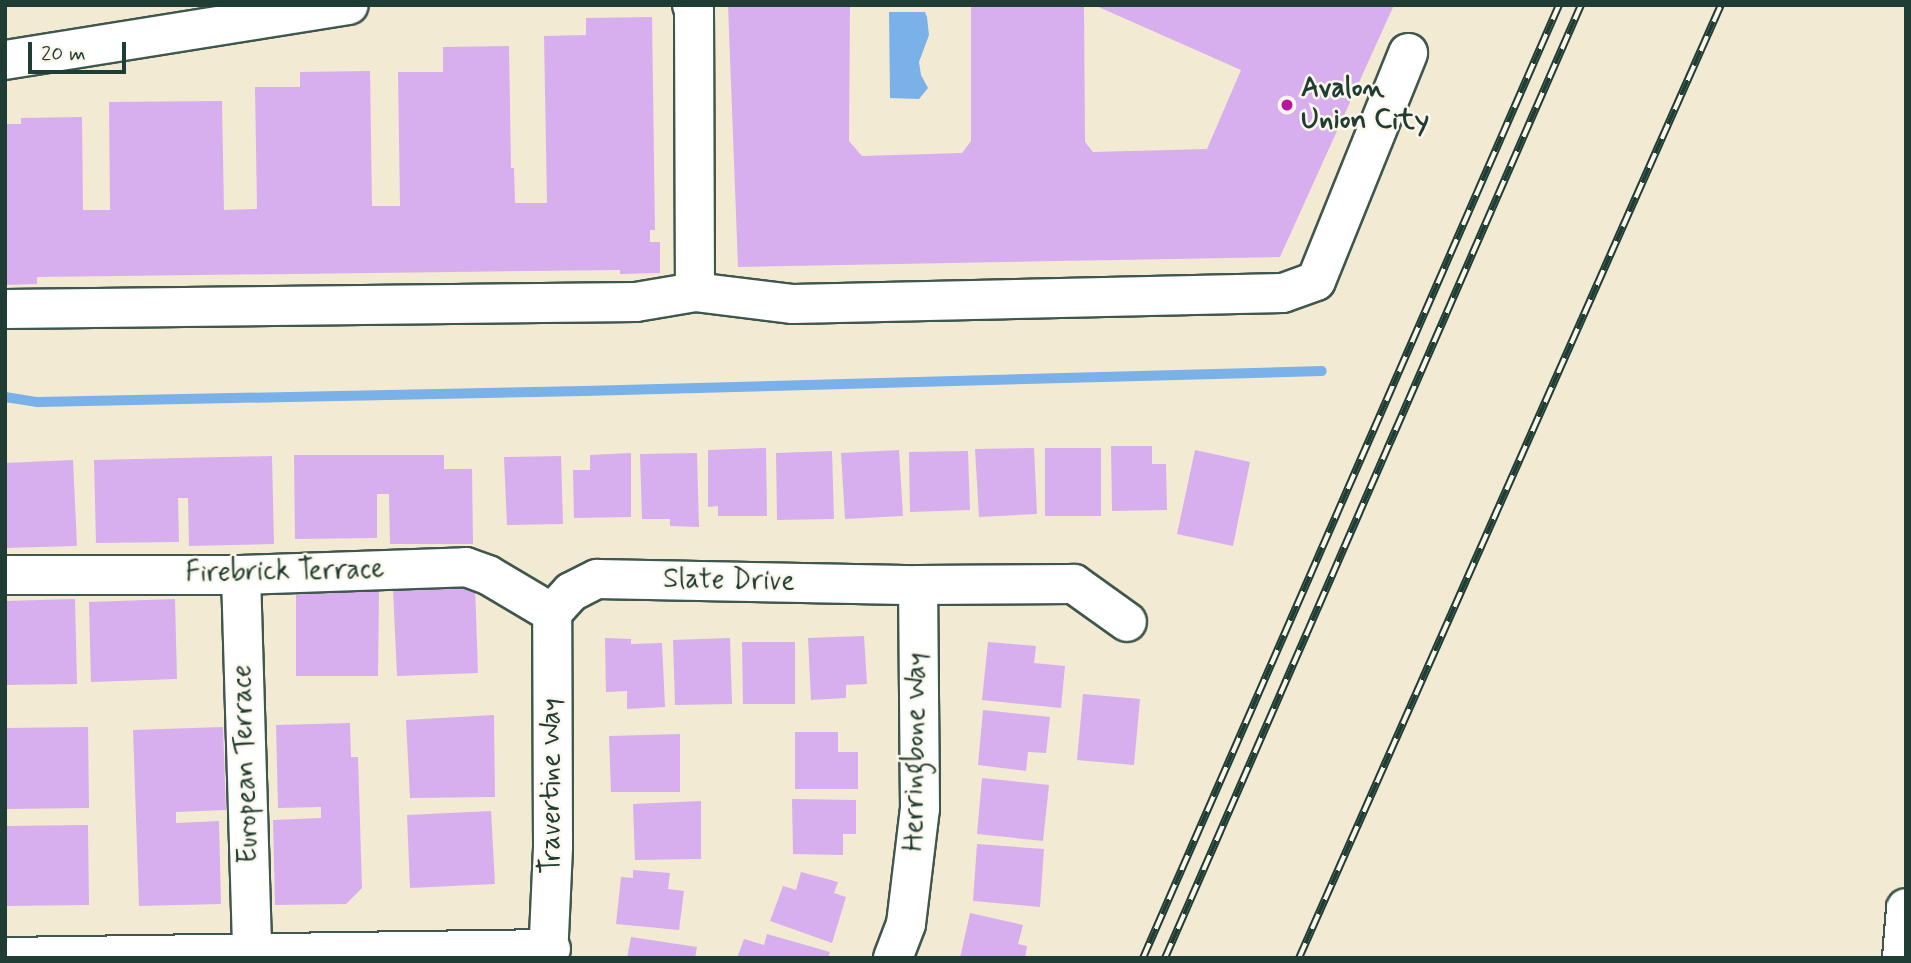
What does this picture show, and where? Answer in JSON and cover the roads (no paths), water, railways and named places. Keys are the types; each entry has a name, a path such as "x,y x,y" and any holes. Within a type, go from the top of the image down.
{"street":[{"path":"692,5 695,292"},
{"path":"5,60 326,7"},
{"path":"5,309 636,302 695,292 793,304 1283,293 1316,281 1408,53"},
{"name":"Firebrick Terrace","path":"5,575 241,575 466,567 488,575 552,613"},
{"name":"European Terrace","path":"241,575 252,952"},
{"name":"Slate Drive","path":"552,613 571,592 597,579 918,585 1074,584 1127,622"},
{"name":"Herringbone Way","path":"893,958 906,924 920,810 918,585"},
{"name":"Travertine Way","path":"550,953 552,613"},
{"path":"1902,958 1906,908"},
{"path":"5,957 252,952 550,953"}],"water":[{"path":"889,12 925,12 927,17 929,35 919,62 921,75 928,88 919,99 890,98"}],"waterway":[{"path":"5,397 38,402 584,391 1322,371"}],"railway":[{"path":"1143,958 1559,5"},
{"path":"1165,958 1581,5"},
{"path":"1299,958 1721,5"}],"place":[{"name":"Avalon Union City","path":"1287,105"}]}
